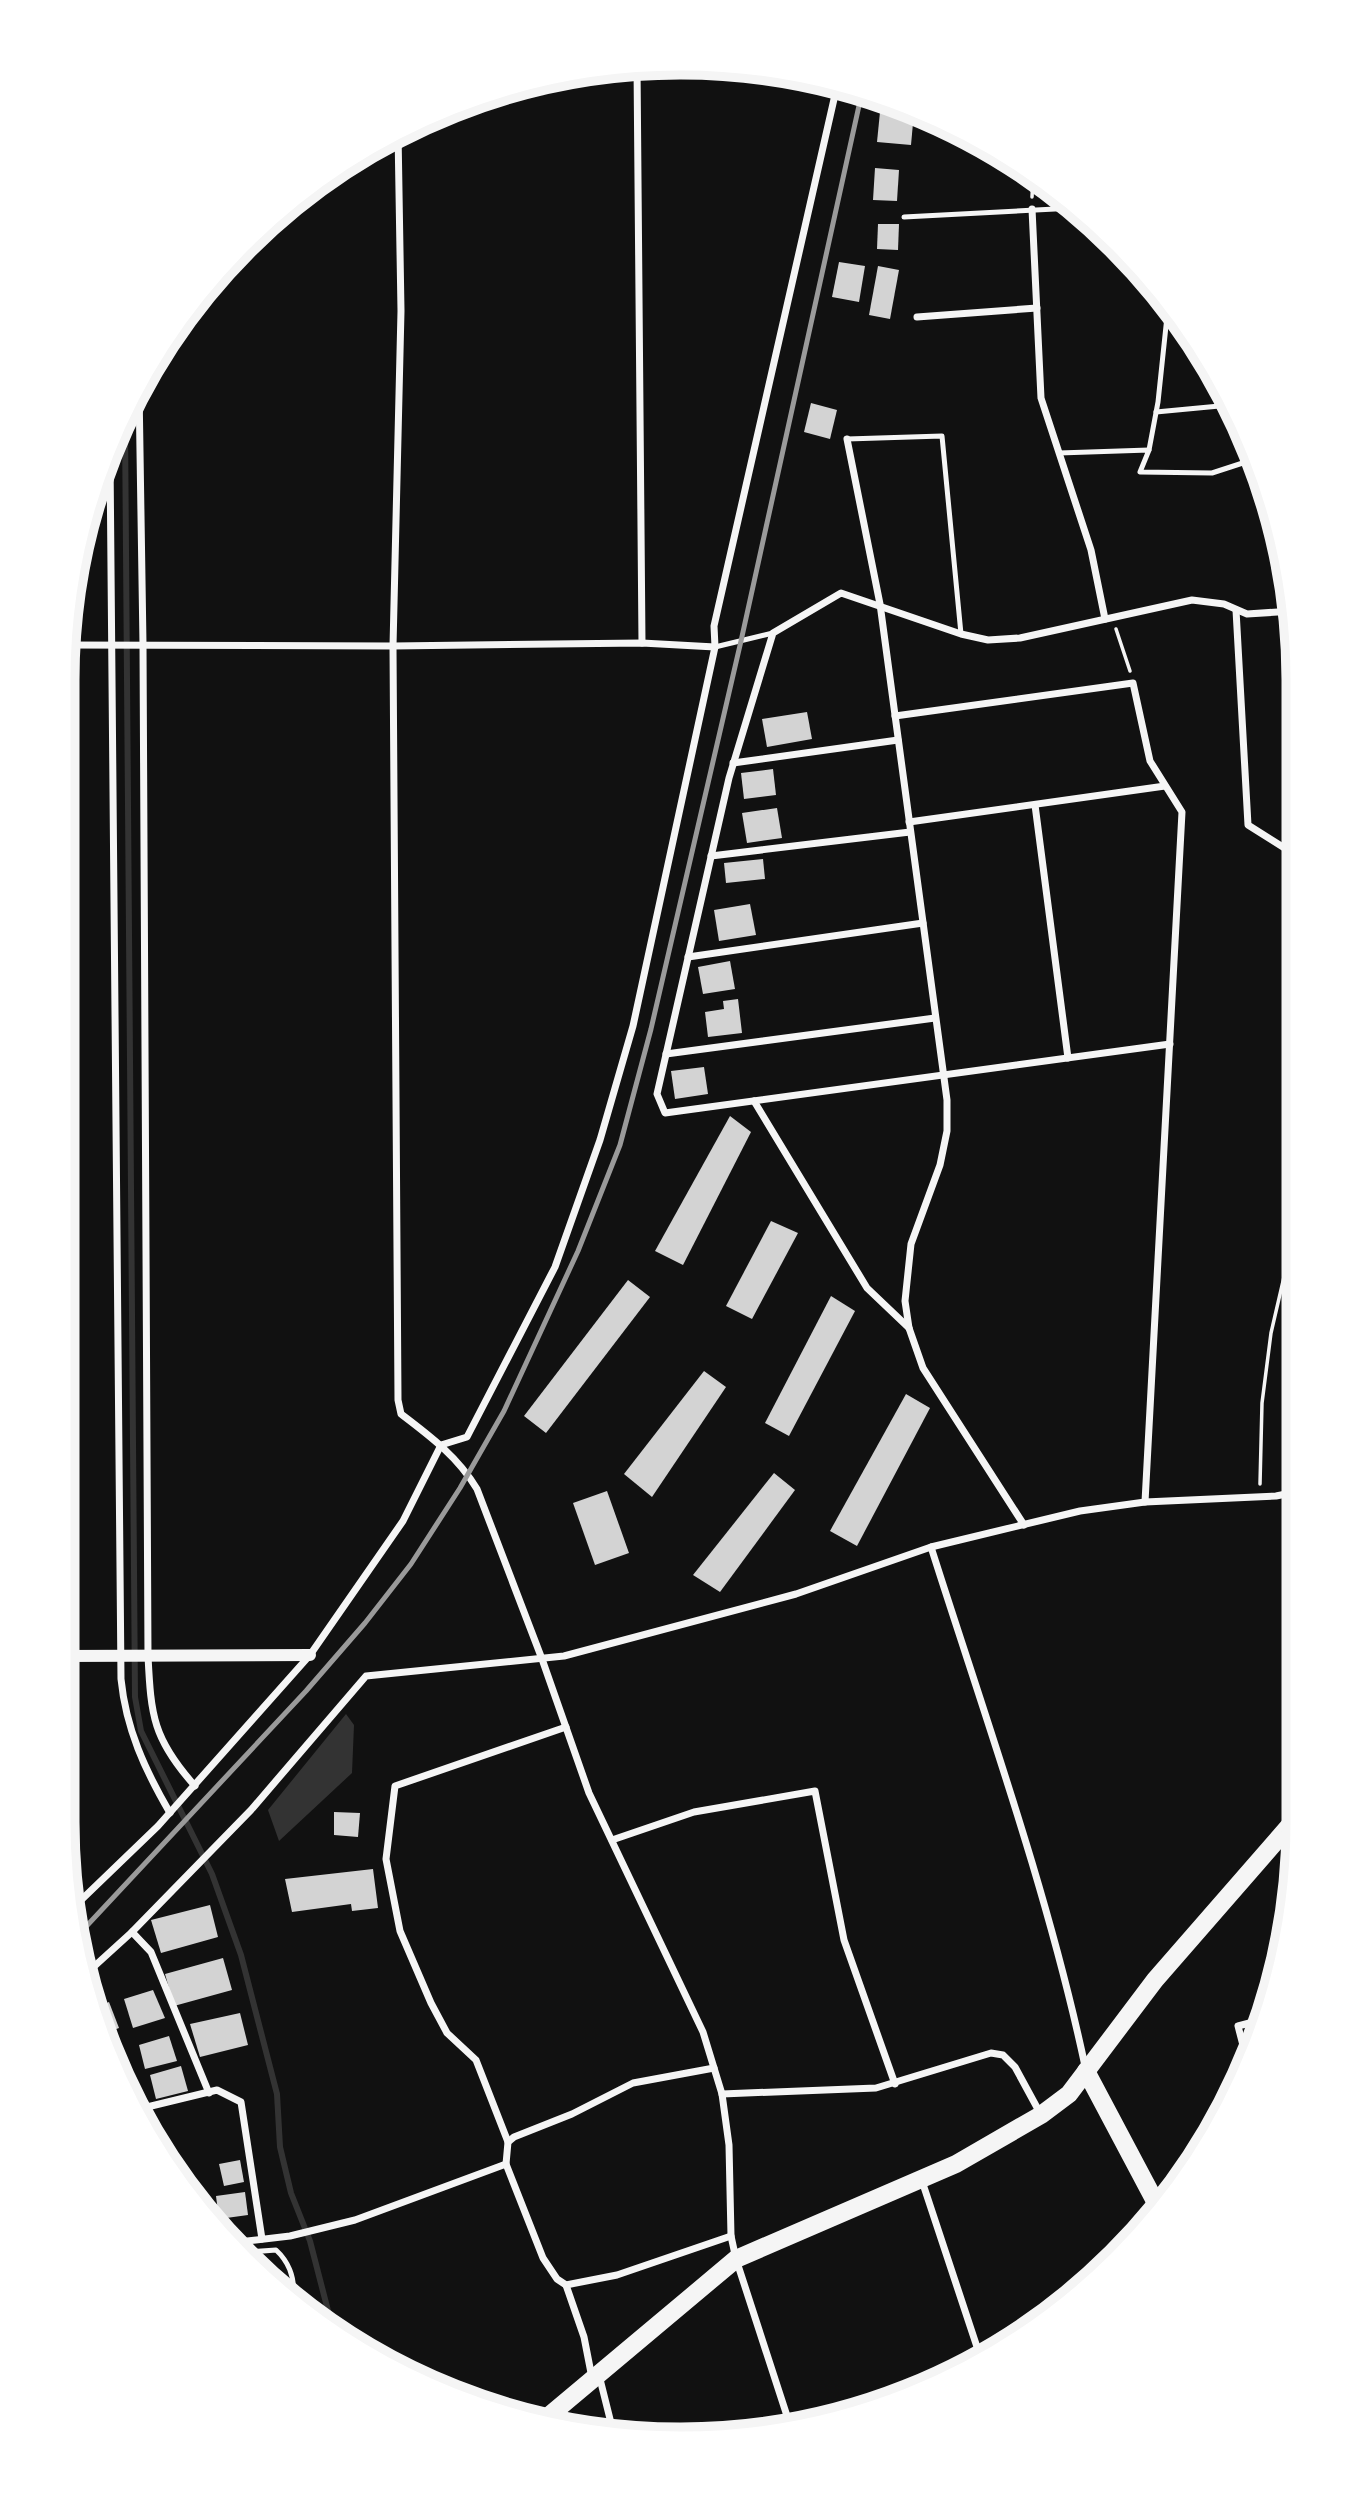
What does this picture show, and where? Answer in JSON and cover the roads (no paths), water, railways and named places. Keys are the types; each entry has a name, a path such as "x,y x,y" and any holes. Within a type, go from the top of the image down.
{"main road":[{"path":"553,2413 736,2259 956,2164 1041,2115 1069,2094 1155,1980 1286,1830"},
{"path":"1086,2071 1154,2199"}],"street":[{"path":"637,77 642,643"},
{"path":"80,1901 187,1795 310,1655 403,1521 441,1445 467,1437 555,1267 600,1140 634,1026 715,647 714,626 835,95"},
{"path":"398,146 401,311 393,646 398,1399 401,1414 441,1445 468,1474 477,1489 542,1659 589,1793 703,2032 722,2094 729,2145 731,2236 736,2259 787,2417"},
{"path":"1032,209 1041,398 1091,550 1108,618"},
{"path":"918,317 1037,309"},
{"path":"139,411 148,1656 151,1707 161,1739 176,1764 195,1786"},
{"path":"847,439 880,604 944,1076 947,1131 940,1166 911,1244 905,1301 909,1328 923,1368 1024,1525"},
{"path":"111,477 115,644 123,1698 133,1738 147,1773 172,1810"},
{"path":"1170,1044 665,1113 657,1094 733,763 773,633 841,593 880,604 961,634 988,640 1020,638 1192,600 1224,604 1247,614 1282,612"},
{"path":"1236,610 1248,825 1286,849"},
{"path":"77,645 393,646 642,643 715,647"},
{"path":"895,716 1133,683 1150,761 1182,812 1145,1502"},
{"path":"733,763 898,740"},
{"path":"909,822 1165,786"},
{"path":"1035,805 1068,1058"},
{"path":"711,856 910,832"},
{"path":"688,957 923,923"},
{"path":"666,1054 935,1018"},
{"path":"754,1101 867,1288 909,1328"},
{"path":"93,1967 132,1932 251,1810 366,1676 542,1659 576,1653 796,1594 931,1547 1080,1511 1145,1502 1286,1493"},
{"path":"931,1547 1009,1791 1071,2001 1086,2071"},
{"path":"75,1656 310,1655"},
{"path":"566,1727 395,1786 386,1859 400,1931 447,2033 476,2060 508,2142 506,2164 543,2258 557,2279 566,2285 611,2423"},
{"path":"612,1840 694,1812 815,1791 844,1940 895,2084"},
{"path":"132,1932 150,1952 209,2092"},
{"path":"1243,2046 1238,2026 1252,2022"},
{"path":"722,2094 876,2088 990,2053 1003,2055 1015,2067 1041,2115"},
{"path":"508,2142 633,2083 714,2068"},
{"path":"147,2107 217,2090 241,2102 262,2239"},
{"path":"245,2241 290,2236 355,2220 506,2164"},
{"path":"921,2178 978,2349"},
{"path":"566,2285 617,2275 731,2236"}],"lane":[{"path":"904,217 1059,208"},
{"path":"1167,320 1156,412 1149,450 1140,472 1212,473 1245,462"},
{"path":"1156,412 1219,406"},
{"path":"847,439 942,436 961,634"},
{"path":"1059,453 1149,450"},
{"path":"715,647 773,633"},
{"path":"256,2252 276,2250 283,2256 291,2271 294,2287"}],"waterway":[{"path":"125,440 135,1697 141,1731 212,1874 241,1955 277,2094 280,2147 291,2193 310,2241 329,2314"}],"railway":[{"path":"85,1928 306,1691 365,1623 411,1564 460,1488 504,1411 578,1251 620,1145 651,1029 741,641 860,103"}]}
